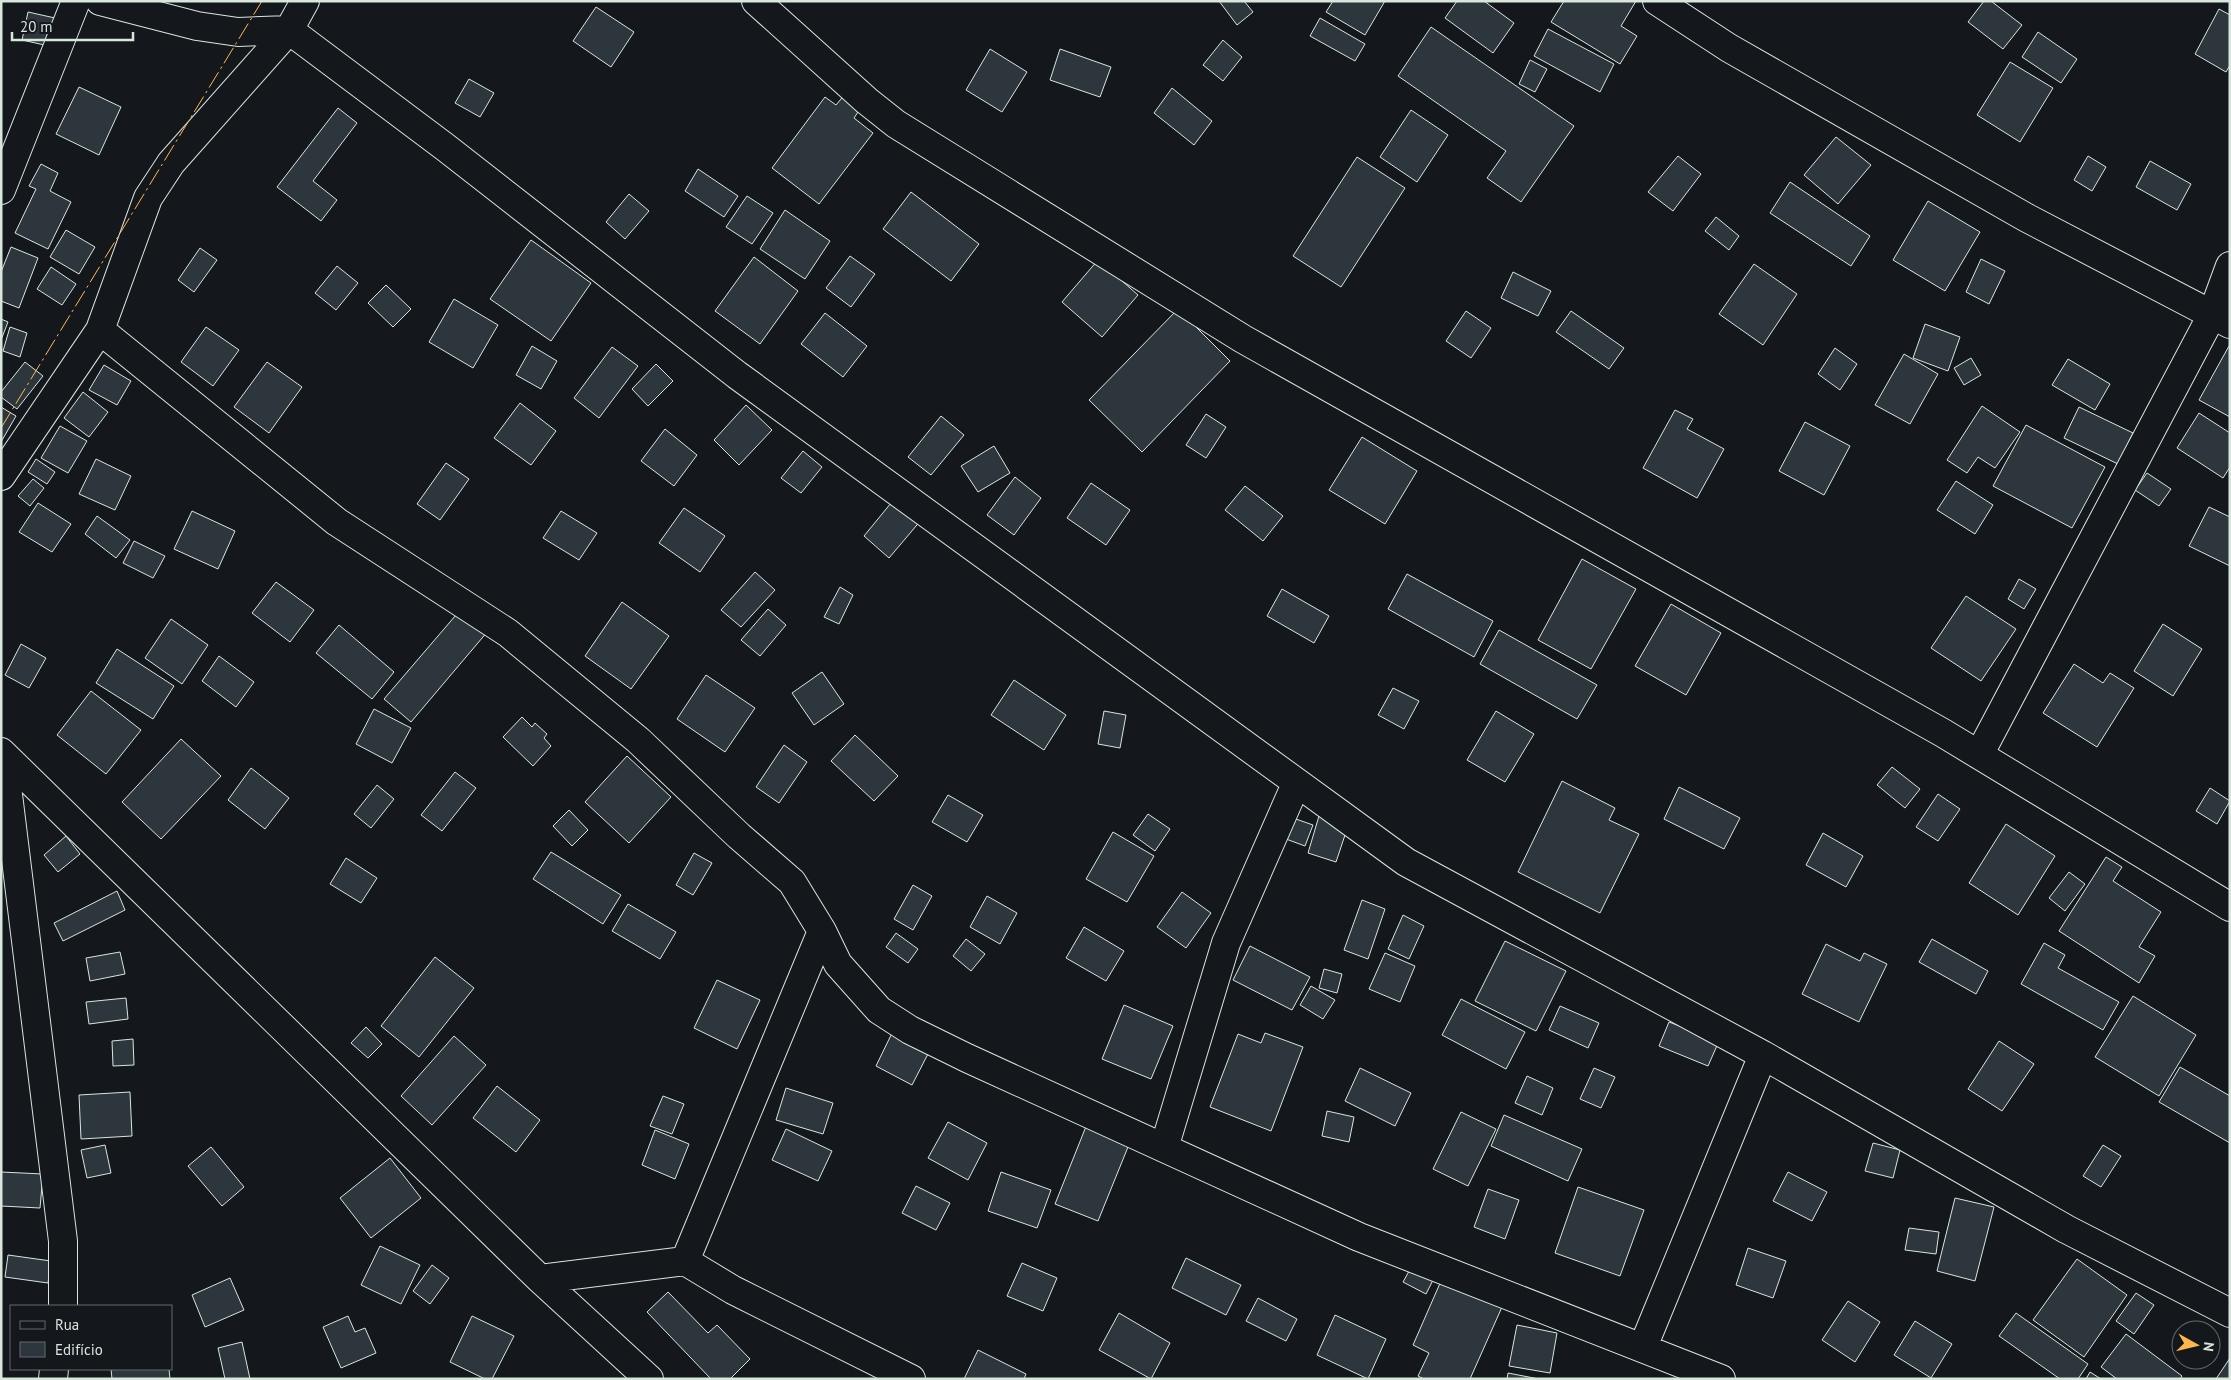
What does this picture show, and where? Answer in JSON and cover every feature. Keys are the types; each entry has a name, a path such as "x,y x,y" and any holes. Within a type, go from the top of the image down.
{"street":[{"path":"1,190 76,1"},
{"path":"100,1 197,26 238,32 289,30 445,147 737,374 1296,784 1406,862 1763,1055 2066,1229 2230,1313"},
{"path":"1,476 100,330 148,198 171,163 289,30 305,1"},
{"path":"756,1 867,101 896,124 1234,334 1979,754 2230,907"},
{"path":"1657,1 1729,48 2027,218 2221,319"},
{"path":"1979,754 2221,319 2230,266"},
{"path":"100,330 337,522 508,633 638,740 739,836 792,882 822,931 838,964 879,1010 910,1030 1359,1237 1721,1379"},
{"path":"2,753 540,1279 649,1379"},
{"path":"2,753 63,1241 62,1305"},
{"path":"1164,1148 1226,943 1296,784"},
{"path":"685,1261 822,931"},
{"path":"1643,1347 1763,1055"},
{"path":"540,1279 685,1261 733,1290 911,1379"}],"building":[{"path":"1219,1 1244,1 1253,12 1237,25"},
{"path":"1333,1 1385,1 1365,35 1326,12"},
{"path":"1457,1 1484,1 1514,23 1493,53 1445,18"},
{"path":"1564,1 1636,1 1621,26 1637,36 1620,64 1551,22"},
{"path":"1984,1 1991,1 2022,25 2003,49 1968,22"},
{"path":"596,7 634,32 611,67 573,41"},
{"path":"2219,9 2230,15 2230,65 2226,72 2195,54"},
{"path":"28,12 55,18 49,46 22,40"},
{"path":"1320,18 1365,44 1355,61 1310,36"},
{"path":"1431,27 1574,126 1521,202 1487,178 1506,151 1398,76"},
{"path":"1548,29 1614,64 1600,92 1534,56"},
{"path":"2038,32 2077,59 2061,83 2022,57"},
{"path":"1223,40 1242,57 1223,81 1203,65"},
{"path":"990,49 1027,72 1002,112 966,90"},
{"path":"1060,49 1111,67 1100,97 1050,80"},
{"path":"1530,60 1547,69 1535,92 1519,84"},
{"path":"2010,62 2053,88 2020,142 1977,115"},
{"path":"469,79 494,93 480,117 455,103"},
{"path":"79,87 121,107 99,155 56,134"},
{"path":"1172,88 1212,121 1194,145 1154,113"},
{"path":"846,93 862,106 854,118 873,133 819,204 772,168 825,97 836,105"},
{"path":"338,108 357,123 313,181 337,200 321,221 277,187"},
{"path":"1411,110 1448,135 1417,182 1380,157"},
{"path":"1836,137 1871,165 1838,204 1804,175"},
{"path":"1678,156 1701,174 1673,211 1648,192"},
{"path":"2088,156 2106,167 2092,191 2074,180"},
{"path":"1357,157 1405,188 1341,287 1293,256"},
{"path":"2150,161 2191,184 2177,210 2136,187"},
{"path":"41,164 58,173 50,191 71,202 48,249 15,233 36,189 29,186"},
{"path":"698,169 738,196 724,217 685,191"},
{"path":"1790,182 1870,236 1851,266 1770,213"},
{"path":"911,192 979,244 951,281 883,229"},
{"path":"629,194 649,211 625,239 606,222"},
{"path":"747,196 773,213 752,244 726,227"},
{"path":"1928,201 1980,232 1945,291 1893,260"},
{"path":"785,210 830,241 805,279 760,249"},
{"path":"1716,217 1739,236 1729,250 1705,231"},
{"path":"66,230 95,247 79,274 50,257"},
{"path":"531,240 591,283 551,341 490,299"},
{"path":"11,247 38,258 19,308 1,301 1,272"},
{"path":"200,248 217,260 194,292 178,280"},
{"path":"850,256 875,274 851,307 826,288"},
{"path":"754,257 798,291 760,344 715,311"},
{"path":"1981,259 2005,271 1989,304 1966,292"},
{"path":"1098,260 1138,295 1102,337 1062,302"},
{"path":"1754,264 1797,294 1763,345 1719,314"},
{"path":"337,266 358,283 336,310 315,293"},
{"path":"51,267 76,284 62,305 37,289"},
{"path":"1513,272 1551,291 1538,316 1501,298"},
{"path":"386,285 411,309 393,327 368,303"},
{"path":"454,299 498,325 473,368 429,342"},
{"path":"1178,309 1230,361 1142,452 1089,400"},
{"path":"1466,311 1491,328 1471,358 1446,341"},
{"path":"1571,311 1624,348 1609,369 1556,332"},
{"path":"825,313 867,346 843,377 801,344"},
{"path":"1,319 8,322 1,340"},
{"path":"1925,324 1960,337 1948,371 1913,358"},
{"path":"10,327 27,333 20,357 3,351"},
{"path":"206,327 239,350 213,386 181,362"},
{"path":"532,346 557,361 541,389 516,375"},
{"path":"2230,346 2230,417 2199,400"},
{"path":"612,347 638,366 599,418 574,398"},
{"path":"1835,348 1857,364 1840,390 1818,374"},
{"path":"1904,354 1938,374 1910,424 1875,405"},
{"path":"1971,358 1981,375 1964,385 1954,368"},
{"path":"2068,359 2110,384 2095,410 2052,385"},
{"path":"25,362 43,376 17,409 1,397 1,392"},
{"path":"267,362 302,387 269,433 234,407"},
{"path":"656,364 673,381 648,406 632,389"},
{"path":"104,365 131,381 117,405 89,390"},
{"path":"83,392 108,412 89,437 64,418"},
{"path":"520,403 556,431 531,465 494,438"},
{"path":"746,405 772,430 739,465 714,440"},
{"path":"1982,406 2020,432 1995,468 1978,457 1967,473 1947,460"},
{"path":"1,407 16,416 1,442"},
{"path":"2079,407 2133,433 2118,464 2064,438"},
{"path":"1675,410 1693,419 1687,429 1724,449 1697,498 1643,468"},
{"path":"2199,413 2230,433 2230,467 2223,478 2177,448"},
{"path":"1206,414 1226,427 1206,458 1186,445"},
{"path":"941,416 964,435 931,475 908,457"},
{"path":"1805,422 1850,446 1824,495 1779,471"},
{"path":"2026,425 2105,467 2072,528 1993,486"},
{"path":"60,426 87,441 68,473 41,458"},
{"path":"665,429 697,455 674,486 641,461"},
{"path":"1362,437 1417,471 1385,524 1329,490"},
{"path":"994,446 1010,473 978,492 961,466"},
{"path":"803,451 822,467 801,493 781,478"},
{"path":"36,459 55,472 47,484 28,472"},
{"path":"96,459 131,476 115,510 79,494"},
{"path":"446,463 469,479 440,520 417,504"},
{"path":"2147,473 2171,489 2159,506 2135,490"},
{"path":"1015,477 1041,498 1014,535 987,515"},
{"path":"33,479 44,488 30,506 18,496"},
{"path":"1956,481 1993,505 1975,534 1937,510"},
{"path":"1091,483 1130,510 1106,545 1067,518"},
{"path":"1245,486 1283,516 1263,541 1225,510"},
{"path":"896,497 922,519 889,558 864,536"},
{"path":"38,503 71,524 52,552 19,532"},
{"path":"2209,507 2230,517 2230,566 2189,546"},
{"path":"684,508 725,536 700,572 659,543"},
{"path":"192,511 235,531 218,569 174,549"},
{"path":"561,511 597,533 579,560 543,538"},
{"path":"97,516 130,540 116,558 85,534"},
{"path":"134,541 165,556 153,578 123,563"},
{"path":"1582,559 1636,589 1591,669 1538,640"},
{"path":"755,572 775,590 741,627 721,610"},
{"path":"1407,574 1493,621 1474,657 1388,609"},
{"path":"2019,579 2036,589 2024,609 2008,599"},
{"path":"276,582 314,610 290,642 252,613"},
{"path":"840,587 853,595 839,624 824,617"},
{"path":"1282,589 1329,616 1314,643 1267,616"},
{"path":"1966,596 2016,629 1981,681 1931,648"},
{"path":"622,602 669,636 631,689 585,656"},
{"path":"1671,604 1721,633 1686,695 1635,666"},
{"path":"462,608 488,631 411,722 384,699"},
{"path":"768,609 786,625 760,656 741,640"},
{"path":"171,619 208,645 182,684 145,658"},
{"path":"2163,624 2202,649 2173,696 2134,671"},
{"path":"339,625 394,672 372,699 316,653"},
{"path":"1499,630 1597,685 1577,719 1480,664"},
{"path":"21,644 46,658 29,688 5,675"},
{"path":"117,649 174,686 153,719 96,683"},
{"path":"219,656 254,682 236,707 202,681"},
{"path":"2074,664 2103,683 2110,673 2134,688 2097,747 2043,713"},
{"path":"822,672 844,704 814,725 792,693"},
{"path":"706,675 755,708 725,752 677,719"},
{"path":"1014,680 1066,715 1044,750 991,715"},
{"path":"1393,688 1419,701 1404,729 1378,715"},
{"path":"91,691 141,730 106,774 57,735"},
{"path":"374,709 411,728 392,763 356,744"},
{"path":"1104,711 1126,715 1120,748 1098,744"},
{"path":"1496,711 1534,734 1505,782 1467,760"},
{"path":"522,717 532,727 535,723 547,734 544,738 551,746 533,766 503,737"},
{"path":"855,735 898,776 874,801 831,761"},
{"path":"181,739 221,776 161,839 122,802"},
{"path":"784,745 807,762 779,803 756,787"},
{"path":"627,756 671,797 629,843 585,802"},
{"path":"1892,767 1920,789 1905,808 1877,785"},
{"path":"251,768 289,798 265,829 228,800"},
{"path":"455,772 476,788 442,831 421,815"},
{"path":"1562,781 1615,808 1609,820 1639,834 1600,913 1518,872"},
{"path":"377,785 394,799 371,828 354,814"},
{"path":"1679,787 1740,818 1724,849 1664,819"},
{"path":"2210,788 2230,801 2217,824 2196,811"},
{"path":"1938,794 1960,809 1938,841 1916,827"},
{"path":"948,795 983,815 967,842 932,822"},
{"path":"569,810 588,830 572,846 553,826"},
{"path":"1148,814 1170,829 1155,851 1133,835"},
{"path":"1319,816 1348,826 1336,862 1308,853"},
{"path":"1293,818 1313,825 1305,846 1286,839"},
{"path":"2006,824 2055,856 2018,915 1969,883"},
{"path":"1113,832 1154,856 1127,902 1086,879"},
{"path":"1823,833 1863,856 1846,887 1806,865"},
{"path":"66,836 80,854 58,872 44,855"},
{"path":"551,852 621,895 603,924 533,879"},
{"path":"694,853 712,863 693,895 676,885"},
{"path":"2106,857 2122,867 2113,881 2161,912 2139,947 2155,956 2139,983 2059,931"},
{"path":"346,858 377,878 361,903 330,884"},
{"path":"2069,872 2085,884 2065,911 2049,898"},
{"path":"913,885 932,896 913,930 894,919"},
{"path":"117,891 125,910 63,941 54,923"},
{"path":"1182,892 1211,913 1186,948 1157,927"},
{"path":"987,896 1017,913 1000,944 970,927"},
{"path":"1362,900 1385,909 1368,959 1344,950"},
{"path":"628,904 676,932 660,959 612,931"},
{"path":"1403,915 1424,926 1409,959 1388,949"},
{"path":"1084,927 1124,951 1106,981 1066,958"},
{"path":"896,933 918,949 908,963 886,947"},
{"path":"966,939 985,954 971,971 953,956"},
{"path":"1932,939 1988,971 1976,994 1919,962"},
{"path":"1505,941 1566,971 1536,1031 1475,1001"},
{"path":"2044,943 2065,955 2058,968 2119,1002 2103,1030 2021,984"},
{"path":"1826,944 1860,961 1864,953 1887,964 1859,1022 1802,994"},
{"path":"1250,946 1310,977 1292,1010 1233,980"},
{"path":"120,952 125,974 90,981 86,958"},
{"path":"1385,953 1415,966 1400,1002 1369,989"},
{"path":"435,957 474,988 419,1057 381,1026"},
{"path":"1324,969 1342,974 1337,993 1319,988"},
{"path":"717,980 760,1000 737,1049 694,1028"},
{"path":"1311,986 1335,1000 1323,1019 1300,1005"},
{"path":"2133,996 2196,1035 2159,1096 2095,1057"},
{"path":"126,998 128,1019 89,1024 86,1002"},
{"path":"1461,999 1525,1032 1506,1069 1442,1035"},
{"path":"1124,1005 1173,1026 1151,1079 1102,1059"},
{"path":"1560,1006 1599,1023 1588,1048 1549,1030"},
{"path":"1669,1022 1719,1041 1708,1066 1659,1046"},
{"path":"366,1027 382,1044 368,1058 351,1043"},
{"path":"893,1031 930,1050 912,1085 876,1066"},
{"path":"1265,1033 1303,1047 1271,1131 1210,1107 1238,1034 1261,1043"},
{"path":"454,1036 486,1065 432,1125 401,1096"},
{"path":"133,1039 134,1065 113,1066 112,1041"},
{"path":"1999,1041 2034,1064 2002,1111 1968,1089"},
{"path":"2180,1067 2230,1096 2230,1143 2159,1102"},
{"path":"1360,1068 1411,1093 1395,1126 1345,1101"},
{"path":"1594,1068 1615,1077 1601,1108 1580,1099"},
{"path":"1527,1076 1553,1088 1542,1115 1515,1103"},
{"path":"497,1086 540,1120 516,1152 473,1118"},
{"path":"786,1088 833,1103 823,1134 776,1120"},
{"path":"130,1092 132,1136 81,1139 79,1095"},
{"path":"663,1096 684,1104 672,1134 650,1126"},
{"path":"1327,1111 1354,1117 1349,1142 1322,1136"},
{"path":"1461,1112 1496,1129 1468,1186 1433,1169"},
{"path":"1504,1115 1582,1149 1568,1181 1491,1146"},
{"path":"948,1122 987,1143 968,1180 928,1158"},
{"path":"1087,1124 1130,1142 1098,1221 1055,1204"},
{"path":"786,1129 832,1151 818,1181 772,1160"},
{"path":"655,1130 689,1144 675,1179 642,1165"},
{"path":"1873,1143 1900,1150 1893,1178 1865,1171"},
{"path":"105,1145 111,1173 87,1178 81,1150"},
{"path":"2103,1145 2121,1156 2101,1187 2083,1176"},
{"path":"211,1147 244,1187 222,1206 188,1166"},
{"path":"390,1158 421,1198 371,1238 340,1198"},
{"path":"1,1172 43,1174 40,1208 1,1206"},
{"path":"1001,1172 1051,1190 1037,1228 988,1211"},
{"path":"1788,1172 1827,1192 1812,1221 1773,1201"},
{"path":"916,1186 950,1203 936,1230 902,1213"},
{"path":"1578,1187 1644,1210 1620,1276 1555,1253"},
{"path":"1488,1189 1519,1200 1505,1239 1474,1227"},
{"path":"1955,1198 1994,1207 1975,1281 1937,1271"},
{"path":"1909,1228 1939,1232 1936,1254 1905,1250"},
{"path":"380,1246 420,1265 401,1304 361,1285"},
{"path":"1748,1248 1786,1261 1773,1298 1736,1285"},
{"path":"8,1255 51,1261 48,1283 5,1277"},
{"path":"1186,1258 1241,1285 1226,1315 1172,1288"},
{"path":"2077,1259 2127,1295 2084,1357 2033,1320"},
{"path":"1022,1263 1057,1278 1043,1311 1007,1296"},
{"path":"1413,1264 1435,1276 1426,1294 1403,1282"},
{"path":"432,1265 449,1278 430,1304 413,1291"},
{"path":"230,1278 244,1310 205,1327 192,1295"},
{"path":"1441,1281 1506,1298 1470,1379 1424,1379 1418,1376 1429,1353 1413,1345"},
{"path":"668,1292 708,1333 717,1325 750,1359 730,1379 711,1379 647,1312"},
{"path":"2136,1293 2154,1305 2134,1334 2116,1321"},
{"path":"1258,1298 1297,1319 1286,1341 1246,1321"},
{"path":"1848,1301 1880,1322 1855,1362 1822,1340"},
{"path":"1119,1313 1170,1343 1151,1379 1099,1350"},
{"path":"2016,1313 2088,1364 2078,1379 2060,1379 1999,1336"},
{"path":"1335,1315 1386,1339 1368,1379 1317,1355"},
{"path":"348,1316 355,1332 365,1328 376,1353 341,1368 323,1327"},
{"path":"472,1316 514,1336 492,1379 485,1379 450,1362"},
{"path":"1915,1321 1952,1344 1931,1378 1894,1355"},
{"path":"1517,1325 1557,1333 1550,1373 1509,1366"},
{"path":"2126,1334 2171,1368 2171,1370 2182,1376 2180,1379 2117,1379 2101,1367"},
{"path":"242,1342 250,1379 225,1379 218,1348"},
{"path":"978,1350 1026,1374 1024,1379 964,1379"},
{"path":"2230,1358 2230,1379 2216,1379"},
{"path":"111,1370 169,1370 170,1379 112,1379"},
{"path":"2090,1372 2101,1379 2086,1379"},
{"path":"1508,1373 1539,1379 1507,1379"}],"power":[{"path":"1,428 262,1"}]}
